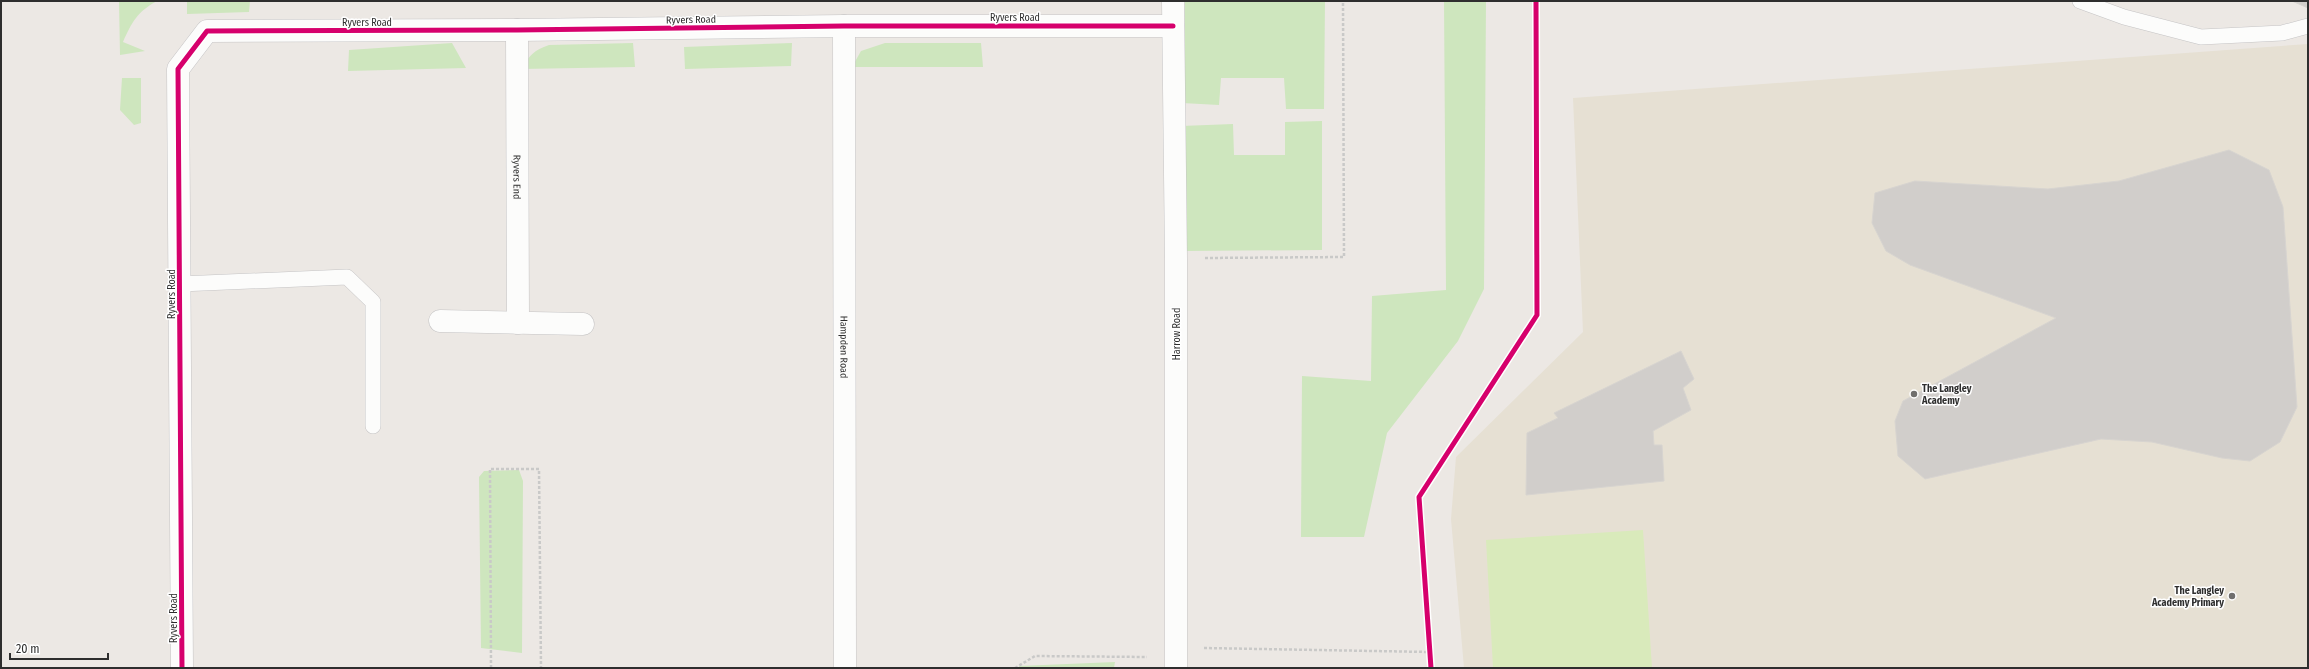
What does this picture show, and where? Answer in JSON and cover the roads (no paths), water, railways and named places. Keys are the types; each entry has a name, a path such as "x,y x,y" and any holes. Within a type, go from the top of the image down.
{"street":[{"name":"Harrow Road","path":"1173,1 1176,258 1176,658"},
{"name":"Ryvers Road","path":"182,668 178,69 207,31 517,30 844,26 1173,26"},
{"name":"Hampden Road","path":"844,26 845,668"},
{"name":"Ryvers End","path":"517,30 518,323"},
{"path":"440,321 583,324"}],"lane":[{"path":"2080,1 2124,17 2201,37 2282,33 2308,26"},
{"path":"180,284 347,278 373,302 373,426"}],"place":[{"name":"The Langley Academy","path":"1914,394"},
{"name":"The Langley Academy Primary","path":"2232,596"}]}
